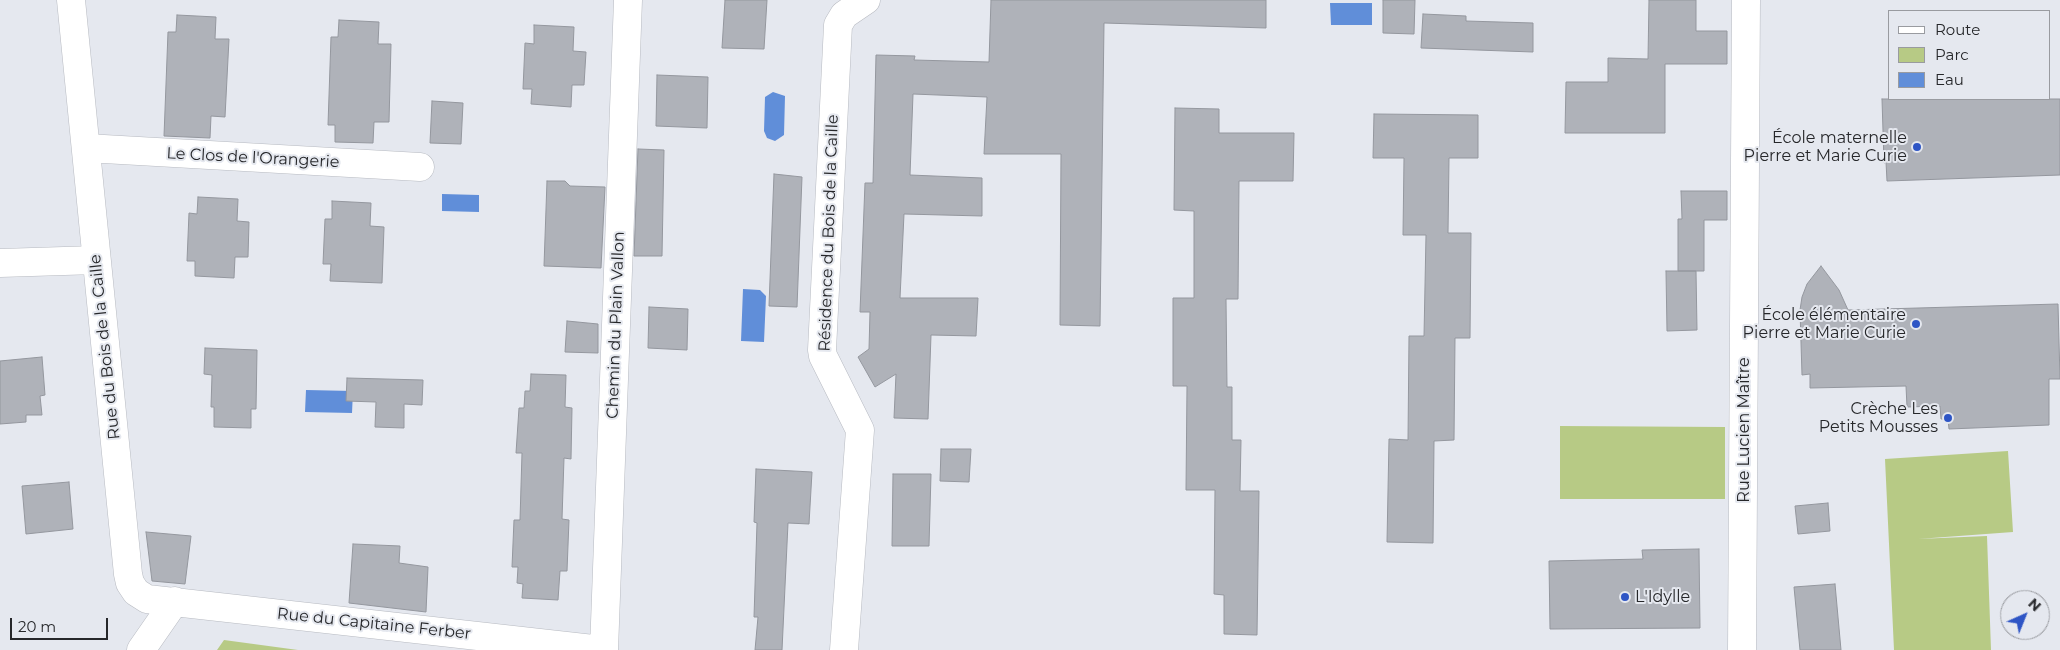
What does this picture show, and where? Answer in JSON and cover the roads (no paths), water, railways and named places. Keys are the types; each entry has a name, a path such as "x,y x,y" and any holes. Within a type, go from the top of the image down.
{"street":[{"name":"Rue du Bois de la Caille","path":"71,0 130,583 136,592 147,599 175,601"},
{"name":"Chemin du Plain Vallon","path":"603,650 628,0"},
{"name":"Résidence du Bois de la Caille","path":"844,650 860,430 823,356 822,350 838,25 844,15 866,0"},
{"name":"Rue Lucien Maître","path":"1742,650 1746,0"},
{"name":"Le Clos de l'Orangerie","path":"86,148 420,167"},
{"path":"0,262 96,260"},
{"name":"Rue du Capitaine Ferber","path":"175,601 603,650"},
{"path":"141,650 175,601"}],"water":[{"path":"1330,3 1372,3 1372,25 1331,25"},
{"path":"773,92 785,96 784,135 775,141 767,138 764,131 765,97"},
{"path":"442,194 479,195 479,212 442,211"},
{"path":"743,289 760,290 766,296 764,342 741,341"},
{"path":"306,390 353,391 352,413 305,412"}],"place":[{"name":"École maternelle Pierre et Marie Curie","path":"1917,147"},
{"name":"École élémentaire Pierre et Marie Curie","path":"1916,324"},
{"name":"Crèche Les Petits Mousses","path":"1948,418"},
{"name":"L'Idylle","path":"1625,597"}]}
